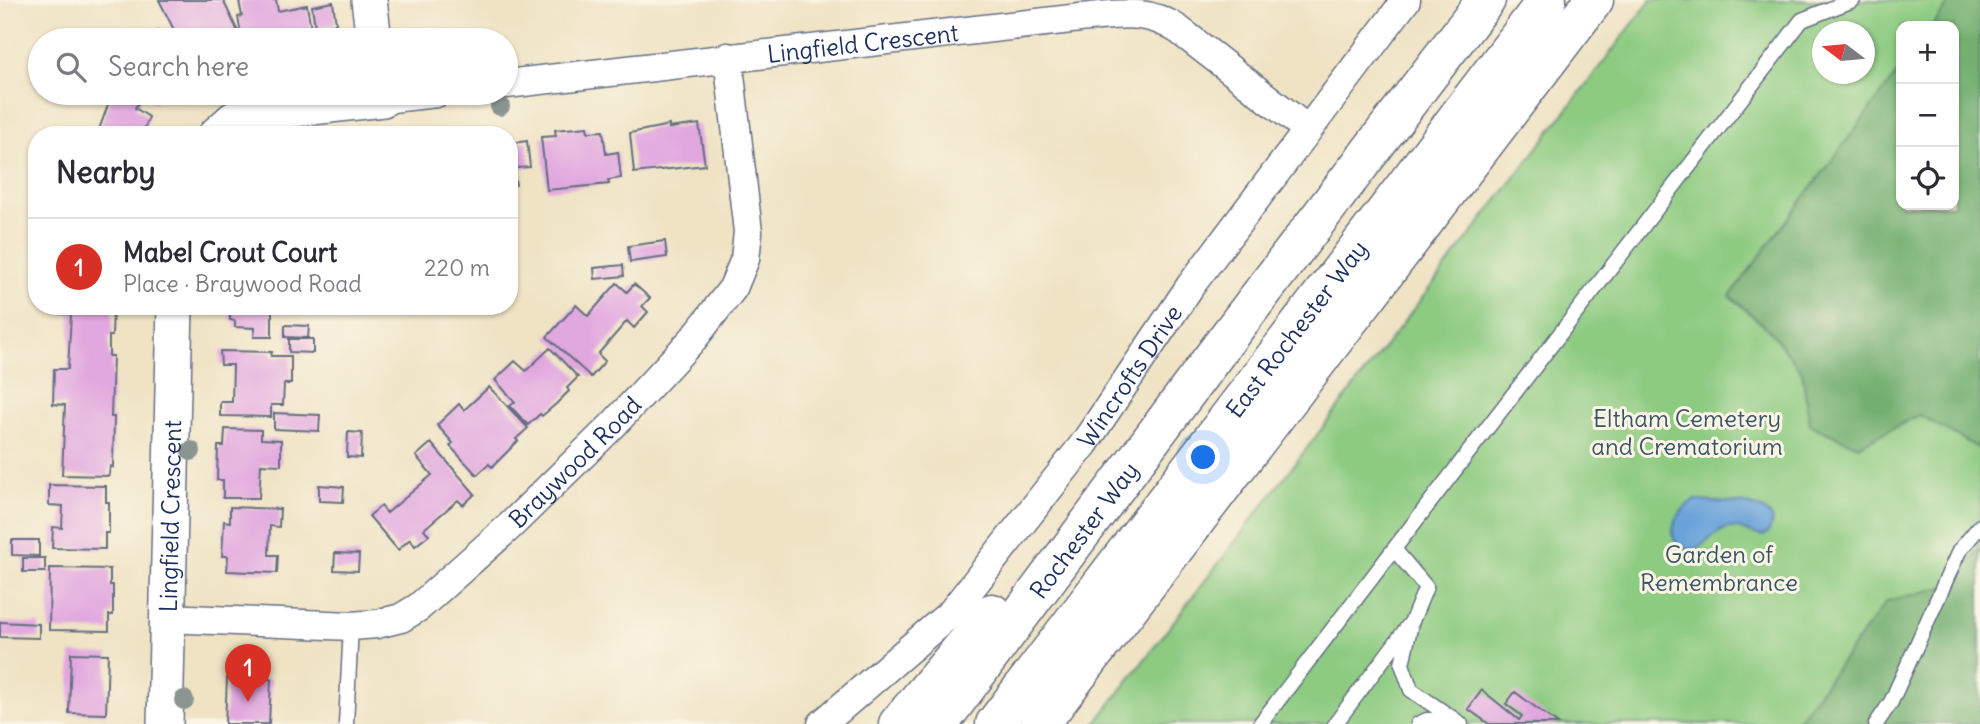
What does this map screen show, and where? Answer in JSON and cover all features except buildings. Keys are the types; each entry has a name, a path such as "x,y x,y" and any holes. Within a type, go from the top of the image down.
{"highway":[{"name":"East Rochester Way","path":"1228,337 1486,0"},
{"name":"East Rochester Way","path":"995,724 1547,0"},
{"path":"1040,724 1594,0"},
{"path":"898,724 1228,337"},
{"name":"Rochester Way","path":"939,724 1228,337"}],"street":[{"path":"369,0 372,28"},
{"name":"Wincrofts Drive","path":"822,724 952,612 1084,444 1191,285 1406,0"},
{"name":"Lingfield Crescent","path":"518,83 1080,18 1146,14 1166,21 1179,30 1307,129"},
{"name":"Braywood Road","path":"167,618 351,626 377,624 401,618 440,590 613,425 694,338 733,288 746,259 748,232 728,57"},
{"path":"226,126 234,119 317,105"},
{"name":"Lingfield Crescent","path":"164,724 175,315"}],"lane":[{"path":"1260,724 1802,20 1853,0"},
{"path":"1876,724 1891,702 1959,551 1980,526"},
{"path":"1394,549 1426,587 1412,621 1402,664 1411,690 1457,721"},
{"path":"1335,724 1412,621"},
{"path":"346,724 351,626"},
{"path":"1418,724 1427,720 1457,721"}],"green space":[{"name":"Eltham Cemetery and Crematorium","path":"1651,0 1980,0 1980,724 1095,724"},
{"path":"1952,0 1980,0 1980,449 1919,415 1858,446 1810,425 1802,372 1770,331 1730,296 1896,75 1896,210 1959,210 1959,21 1936,21"},
{"path":"1980,546 1980,724 1795,724 1887,601 1956,584"}],"water":[{"path":"1696,500 1756,506 1772,517 1770,528 1763,536 1729,528 1697,548 1687,549 1674,539 1673,532 1683,509"}],"place":[{"name":"Mabel Crout Court","path":"248,702"}],"park label":[{"name":"Garden of Remembrance","path":"1719,568"}]}
